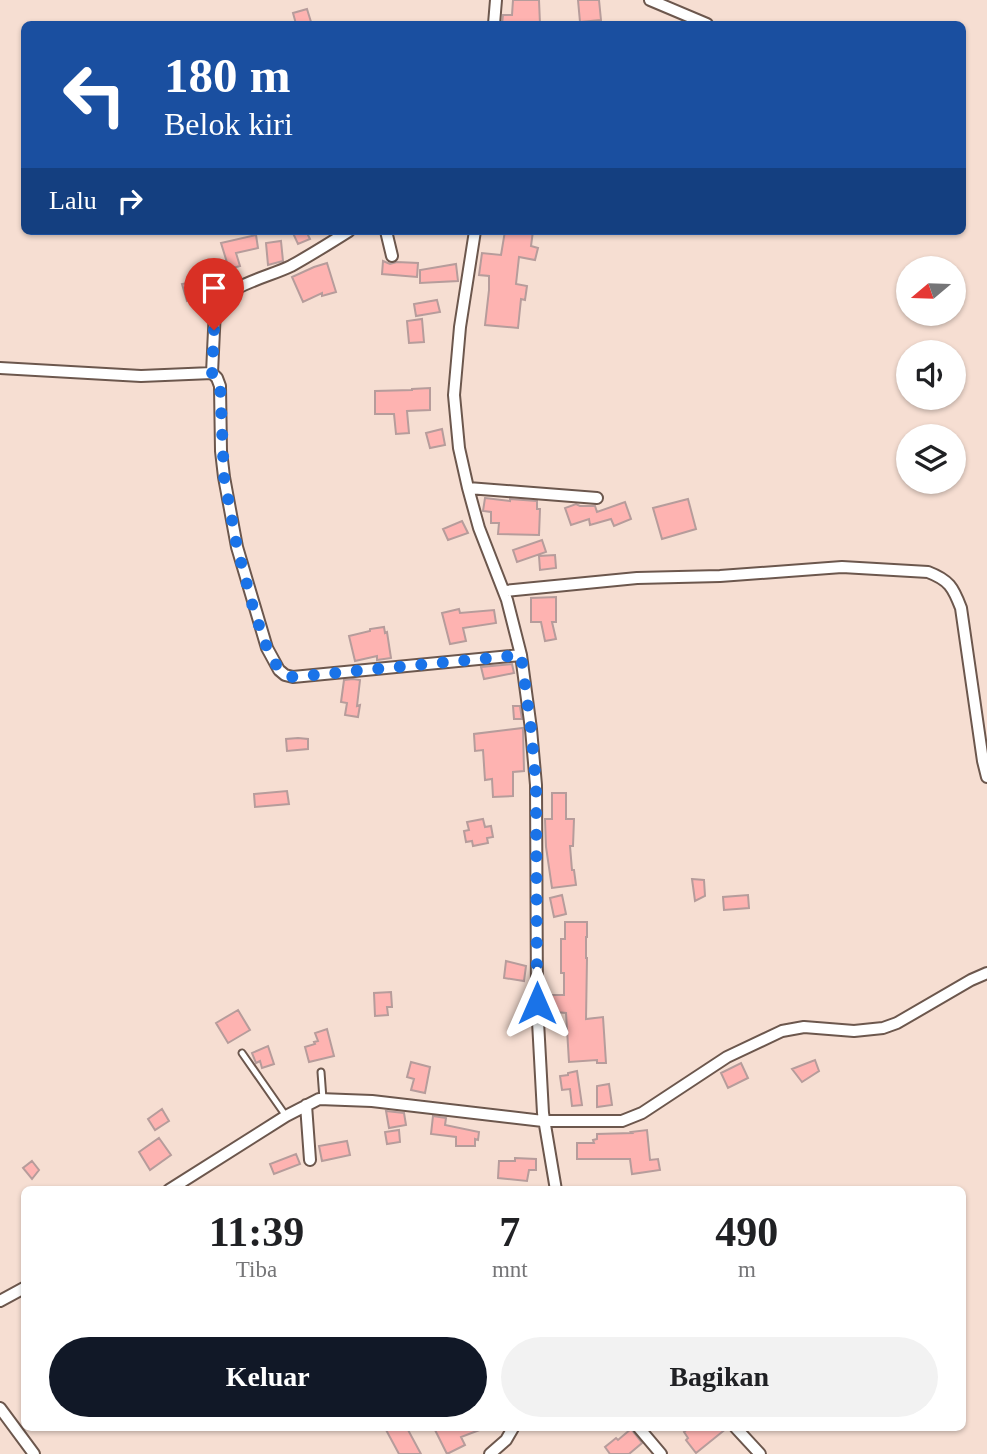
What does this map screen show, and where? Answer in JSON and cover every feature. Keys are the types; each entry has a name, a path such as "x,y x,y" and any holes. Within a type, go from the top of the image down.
{"street":[{"path":"494,21 496,0"},
{"path":"650,0 700,21"},
{"path":"342,235 289,267 234,290 222,298 215,309 212,373 220,382 224,477 237,547 260,629 271,657 282,673 293,677 521,655"},
{"path":"387,235 392,256"},
{"path":"474,235 460,327 454,395 459,448 468,488 479,528 504,591 521,655 531,729 536,785 537,1003 543,1121 555,1186"},
{"path":"0,368 141,376 212,373"},
{"path":"468,488 597,498"},
{"path":"504,591 637,578 720,576 842,567 928,572 941,577 953,587 961,608 987,777"},
{"path":"175,1186 286,1116 323,1099 372,1101 543,1121 610,1122 632,1118 727,1057 782,1031 804,1027 854,1031 883,1028 897,1023 987,973"},
{"path":"306,1105 310,1160"},
{"path":"0,1301 21,1290"},
{"path":"0,1408 34,1454"},
{"path":"490,1454 506,1440 511,1431"},
{"path":"642,1431 661,1454"},
{"path":"739,1431 760,1454"}],"lane":[{"path":"242,1053 286,1116"},
{"path":"321,1072 323,1099"}],"building":[{"path":"513,0 539,0 540,21 502,21 503,15 512,15"},
{"path":"578,0 599,0 601,20 580,21"},
{"path":"307,9 311,21 295,21 293,13"},
{"path":"256,235 258,248 236,253 240,266 229,269 221,243"},
{"path":"294,235 308,235 310,239 298,244"},
{"path":"504,235 532,235 531,246 538,248 535,260 519,257 516,284 527,286 525,300 521,299 518,328 485,325 489,276 479,275 482,253 501,255"},
{"path":"281,241 283,261 268,265 266,243"},
{"path":"383,261 390,264 418,263 417,277 382,274"},
{"path":"327,263 336,292 322,296 322,293 303,302 292,277"},
{"path":"456,264 458,281 420,283 420,270"},
{"path":"194,282 197,297 187,301 182,284"},
{"path":"437,300 440,312 416,316 414,304"},
{"path":"422,319 424,342 409,343 407,321"},
{"path":"430,388 430,410 407,411 409,433 396,434 394,414 375,414 375,391"},
{"path":"442,429 445,445 430,448 426,433"},
{"path":"485,498 537,501 537,509 540,509 539,535 498,534 499,523 491,523 491,512 483,511"},
{"path":"688,499 696,529 662,539 653,508"},
{"path":"625,502 631,519 614,526 611,519 590,525 589,519 571,525 565,508 576,504 595,506 597,512"},
{"path":"462,521 468,533 448,540 443,529"},
{"path":"542,540 546,552 517,562 513,550"},
{"path":"555,555 556,568 540,570 539,556"},
{"path":"556,597 556,622 552,622 556,639 545,641 541,622 531,622 531,598"},
{"path":"459,609 460,613 494,610 496,623 463,628 466,641 450,644 442,613"},
{"path":"384,627 391,658 377,660 377,656 355,661 349,636"},
{"path":"512,664 514,673 484,679 481,667"},
{"path":"344,680 360,680 358,717 345,715 347,703 341,702"},
{"path":"513,706 520,706 522,719 514,719"},
{"path":"523,728 524,771 513,772 513,796 493,797 492,779 485,780 483,750 475,751 474,734"},
{"path":"286,739 308,739 308,749 287,751"},
{"path":"287,791 289,804 255,807 254,794"},
{"path":"552,793 566,793 566,819 574,819 573,846 570,846 576,885 552,888 545,819 552,819"},
{"path":"483,819 485,827 491,826 493,837 487,838 488,843 473,846 472,841 466,842 464,831 469,830 467,822"},
{"path":"692,879 704,880 705,896 695,901"},
{"path":"562,895 566,914 554,917 550,898"},
{"path":"748,895 749,908 724,910 723,897"},
{"path":"565,922 587,922 586,1019 603,1017 606,1063 597,1063 597,1060 569,1062 566,1013 555,1012 556,1007 551,1007 552,995 564,995 561,939 565,939"},
{"path":"506,961 526,966 524,981 504,978"},
{"path":"391,992 392,1007 387,1007 388,1015 375,1016 374,993"},
{"path":"238,1010 250,1030 228,1043 216,1023"},
{"path":"327,1029 334,1056 309,1062 305,1047 318,1041 315,1033"},
{"path":"268,1046 274,1064 262,1068 260,1061 256,1063 252,1053"},
{"path":"815,1060 819,1071 802,1082 792,1069"},
{"path":"411,1062 430,1067 425,1093 411,1090 414,1079 407,1077"},
{"path":"741,1063 748,1078 728,1088 721,1073"},
{"path":"577,1071 582,1105 572,1106 570,1089 562,1090 560,1076"},
{"path":"609,1084 612,1105 597,1107 597,1086"},
{"path":"162,1109 169,1121 155,1130 148,1119"},
{"path":"386,1111 404,1113 406,1125 389,1128"},
{"path":"433,1116 446,1118 445,1125 479,1132 475,1146 456,1146 456,1137 431,1134"},
{"path":"399,1130 400,1142 387,1144 385,1132"},
{"path":"647,1130 650,1160 658,1159 660,1170 632,1174 630,1159 577,1159 577,1143 594,1143 597,1134"},
{"path":"159,1138 171,1155 150,1170 139,1152"},
{"path":"347,1141 350,1155 322,1161 319,1146"},
{"path":"296,1154 300,1164 274,1174 270,1164"},
{"path":"515,1158 536,1159 536,1170 529,1170 527,1181 498,1178 499,1161 515,1161"},
{"path":"32,1161 39,1170 32,1179 23,1168"},
{"path":"387,1431 409,1431 421,1454 399,1454"},
{"path":"436,1431 477,1431 461,1437 465,1445 447,1454"},
{"path":"633,1431 642,1443 629,1454 610,1454 605,1447 616,1438 618,1440"},
{"path":"723,1431 696,1453 686,1440 688,1438 684,1432"}],"route":[{"path":"214,330 212,373 220,382 224,477 237,547 260,629 275,666 285,675 293,677 521,655 536,785 537,1003"}]}
